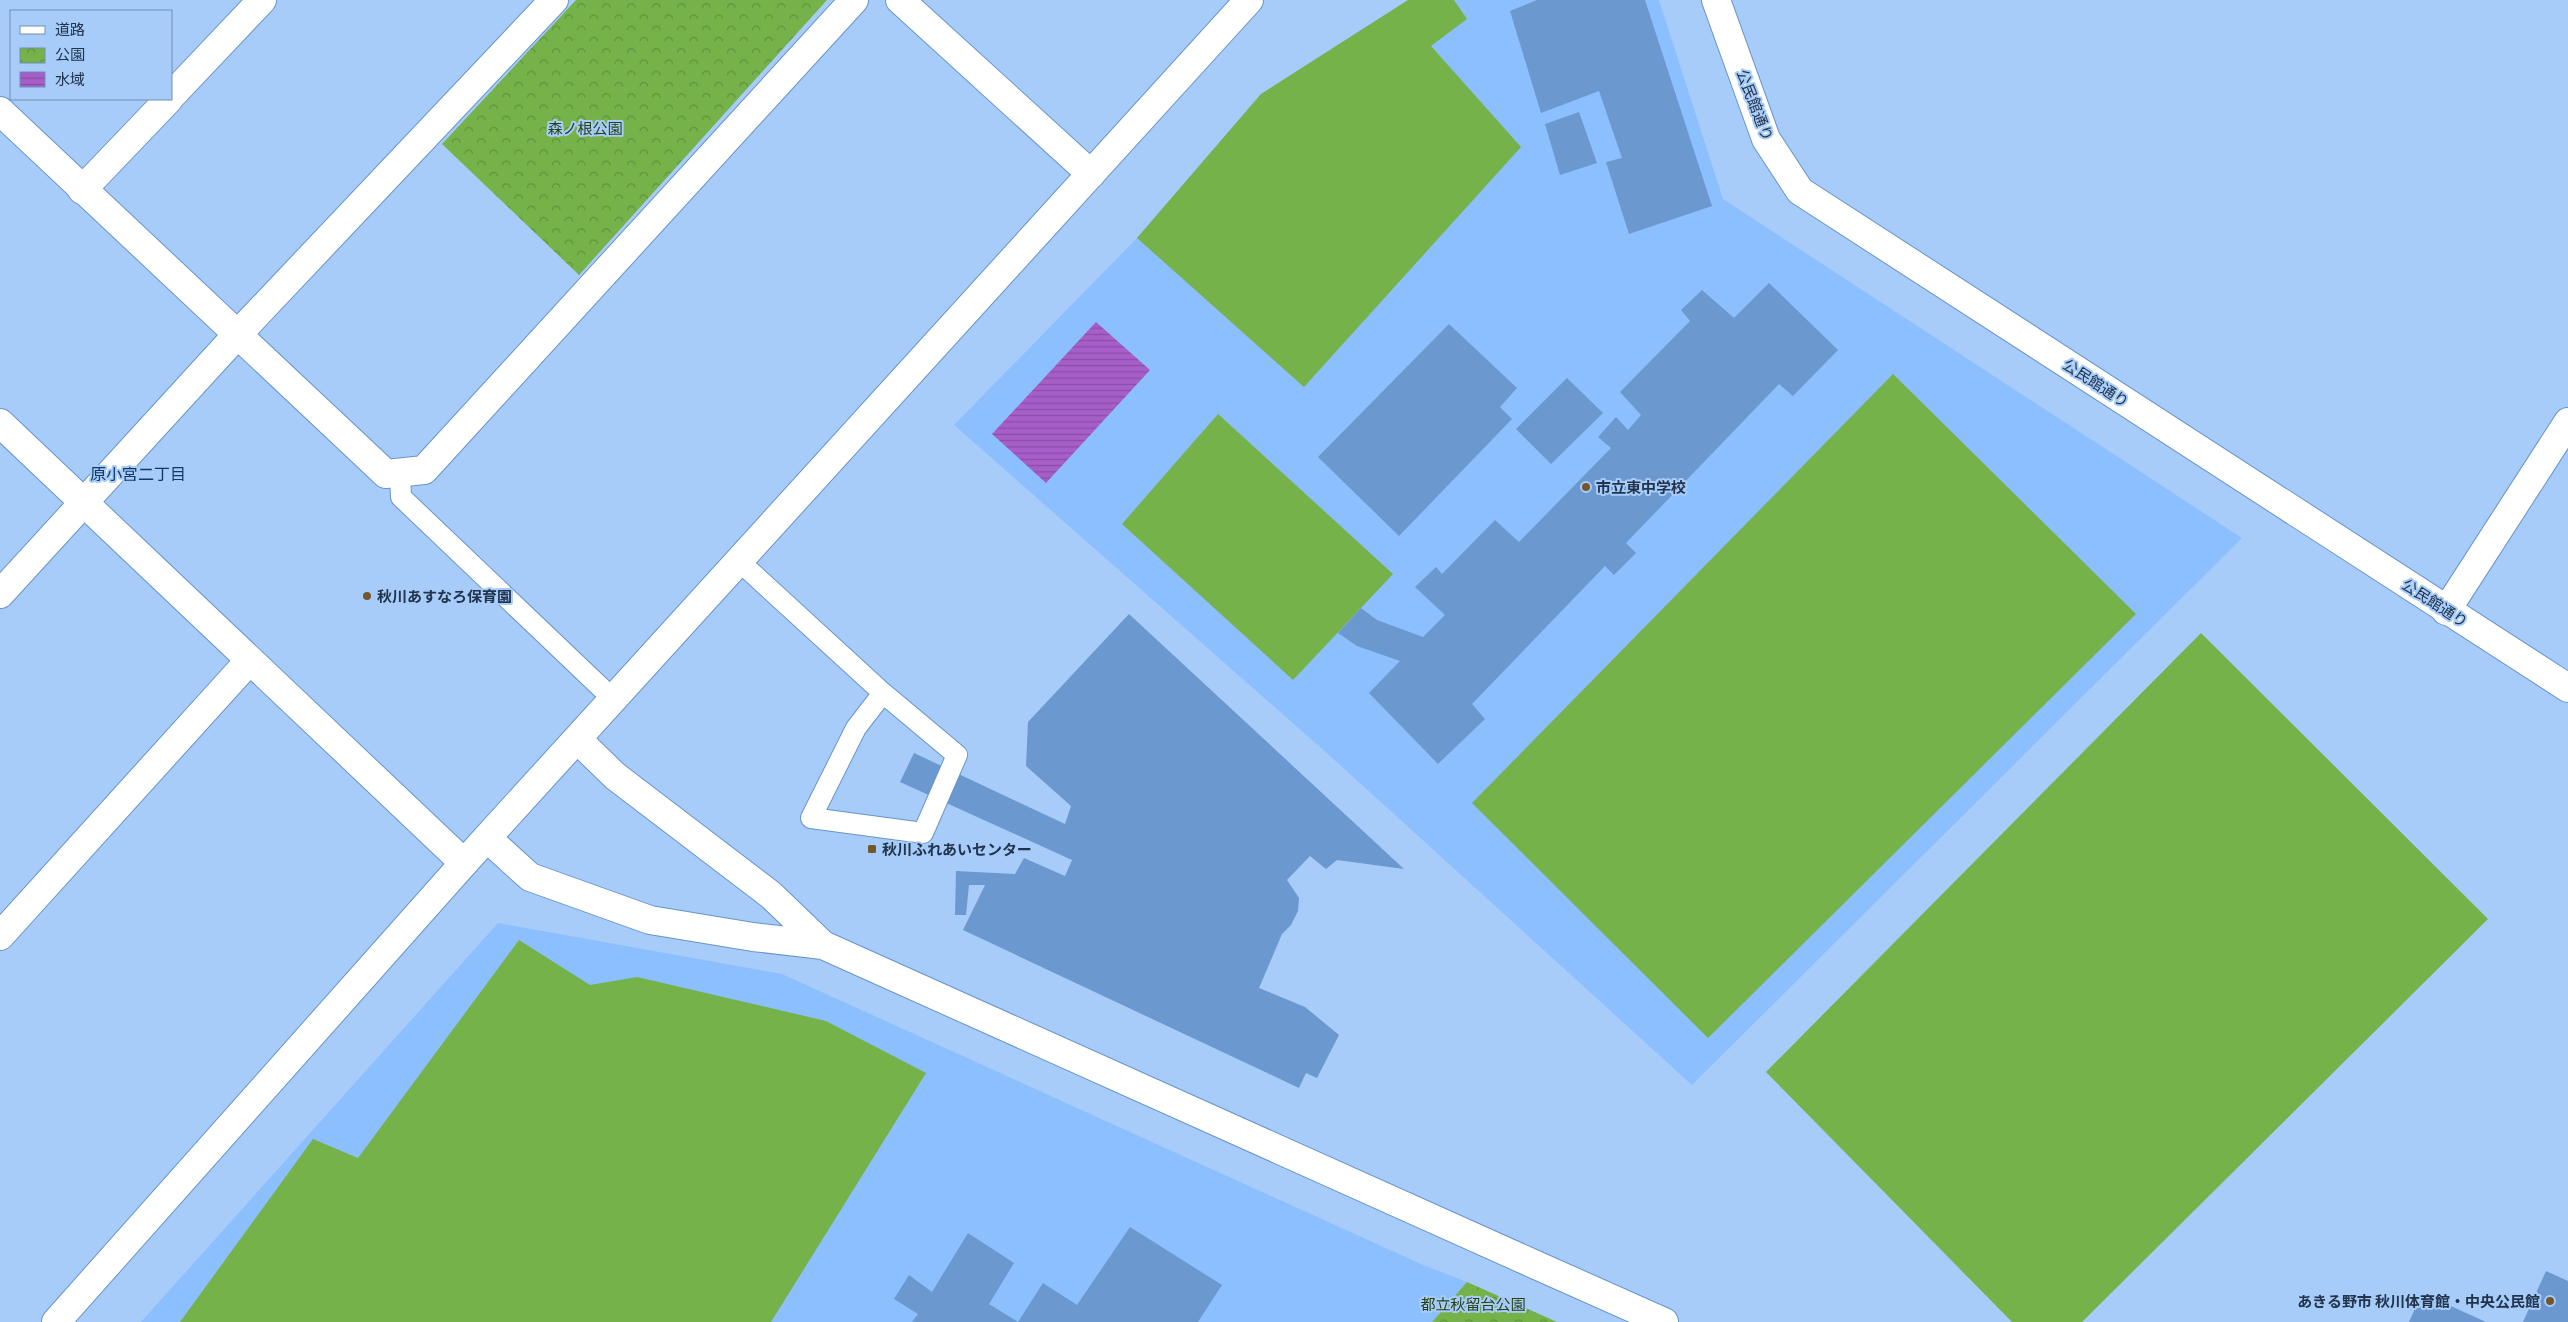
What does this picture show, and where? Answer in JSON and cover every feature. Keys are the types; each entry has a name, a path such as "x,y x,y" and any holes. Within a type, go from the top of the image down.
{"street":[{"path":"172,95 262,0"},
{"path":"0,594 237,335 554,0"},
{"path":"0,111 386,474 424,470 854,0"},
{"path":"900,0 1091,174"},
{"path":"56,1322 464,863 578,740 1249,0"},
{"name":"公民館通り","path":"1716,0 1766,140 1800,191 2446,611 2568,688"},
{"path":"82,190 168,100"},
{"path":"2446,611 2568,422"},
{"path":"0,423 464,863"},
{"path":"0,936 250,660"},
{"path":"578,740 615,776 771,895 823,945"},
{"path":"488,838 530,877 650,920 753,938 823,945 1664,1322"}],"lane":[{"path":"400,472 401,497 614,700"},
{"path":"739,561 883,693 957,755 924,833 812,818 856,728 883,693"}],"shaded area":[{"path":"1408,0 1659,0 1723,199 2242,538 1692,1085 1329,755 954,425 1137,238 1261,94"},
{"path":"498,923 782,974 1421,1264 1467,1282 1432,1322 141,1322"}],"green space":[{"name":"森ノ根公園","path":"576,0 827,0 579,275 442,144"},
{"path":"1408,0 1454,0 1467,19 1431,46 1521,147 1304,387 1137,238 1261,94"},
{"path":"1893,374 2136,614 1708,1038 1472,803"},
{"path":"1218,414 1393,574 1293,680 1122,524"},
{"path":"2201,633 2488,919 2082,1322 2012,1322 1766,1072"},
{"path":"519,940 590,985 637,977 826,1021 926,1073 771,1322 180,1322 313,1139 358,1158"},
{"name":"都立秋留台公園","path":"1467,1282 1557,1322 1432,1322"}],"water":[{"path":"1096,322 1150,370 1046,483 992,434"}],"building":[{"path":"1537,0 1645,0 1712,206 1629,234 1606,162 1622,158 1599,91 1541,113 1510,11"},
{"path":"1579,112 1597,163 1560,175 1545,124"},
{"path":"1769,283 1838,350 1793,396 1779,384 1626,543 1636,553 1614,575 1605,566 1472,704 1485,719 1438,764 1369,693 1400,661 1357,646 1338,633 1361,608 1377,620 1423,637 1445,615 1415,587 1436,567 1442,574 1495,520 1519,542 1611,448 1598,437 1616,417 1628,430 1641,415 1620,392 1690,321 1681,310 1702,290 1734,318"},
{"path":"1449,324 1517,388 1500,407 1512,419 1399,536 1318,457"},
{"path":"1567,378 1603,413 1551,464 1516,429"},
{"path":"1129,614 1404,869 1337,860 1326,869 1310,856 1287,880 1299,898 1298,911 1291,925 1282,934 1259,988 1305,1007 1339,1035 1317,1078 1306,1073 1299,1088 963,930 985,885 969,885 966,915 955,915 956,871 1015,874 1024,858 1065,876 1072,860 900,782 914,753 1065,824 1071,806 1026,766 1028,722"},
{"path":"1130,1227 1222,1285 1198,1322 1018,1322 1043,1283 1077,1305"},
{"path":"968,1233 1014,1263 989,1304 1018,1322 912,1322 918,1314 894,1299 909,1275 932,1292"},
{"name":"あきる野市 秋川体育館・中央公民館","path":"2546,1271 2568,1281 2568,1322 2523,1322"},
{"name":"あきる野市 秋川体育館・中央公民館","path":"2422,1293 2486,1322 2409,1322"}],"place":[{"name":"市立東中学校","path":"1586,487"},
{"name":"秋川あすなろ保育園","path":"367,596"},
{"name":"秋川ふれあいセンター","path":"872,849"},
{"name":"あきる野市 秋川体育館・中央公民館","path":"2550,1301"}],"district":[{"name":"原小宮二丁目","path":"138,474"}]}
